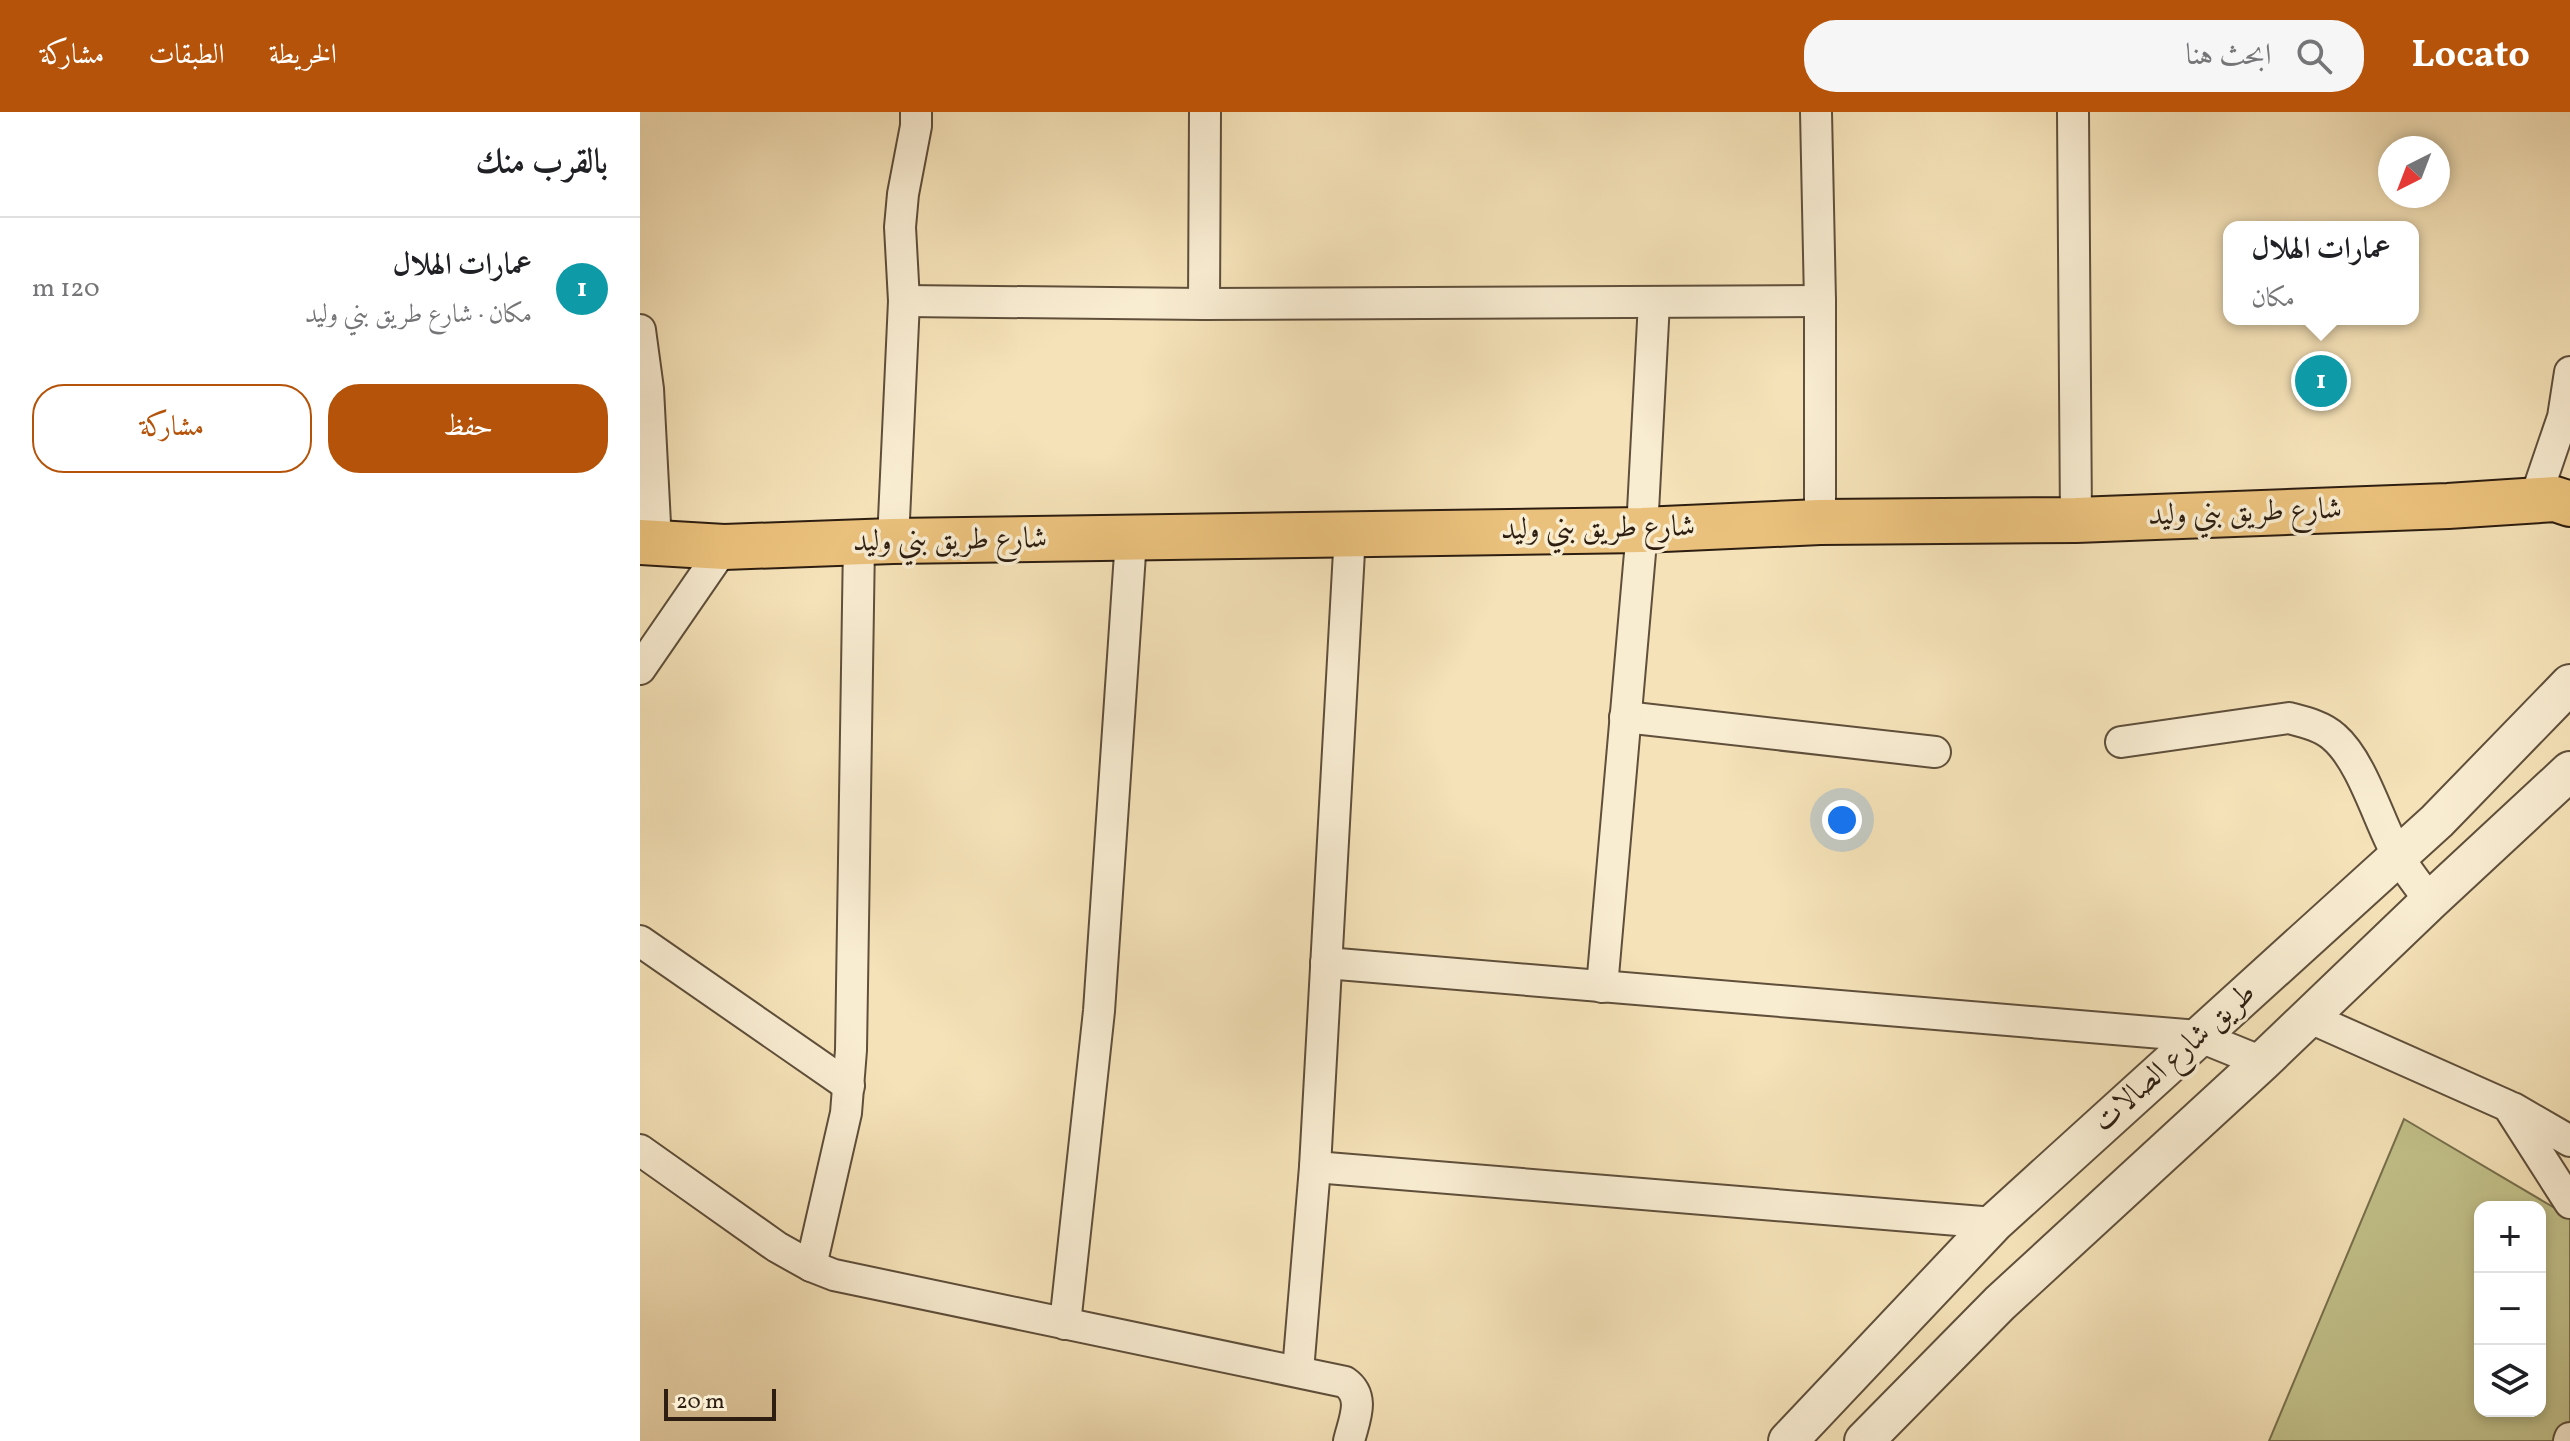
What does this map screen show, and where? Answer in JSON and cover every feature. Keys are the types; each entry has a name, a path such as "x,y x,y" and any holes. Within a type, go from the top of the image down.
{"main road":[{"name":"شارع طريق بني وليد","path":"648,542 724,547 1350,533 1642,530 1820,522 2076,520 2560,501"}],"street":[{"path":"811,1266 846,1113 849,1086 876,542 904,301 900,227 916,112"},
{"path":"1204,304 1205,112"},
{"path":"1816,112 1820,522"},
{"path":"2073,112 2076,520"},
{"path":"904,301 1204,304 1820,301"},
{"path":"1602,987 1642,530 1654,302"},
{"path":"640,330 648,389 648,542"},
{"path":"2560,501 2563,417 2570,372"},
{"path":"1298,1371 1315,1167 1350,533"},
{"path":"1065,1324 1099,1011 1131,539"},
{"path":"640,669 724,547"},
{"name":"طريق شارع الصالات","path":"1788,1441 1994,1223 2437,821 2570,684"},
{"path":"1625,717 1935,752"},
{"path":"2121,742 2289,718 2315,726 2334,736 2347,753 2372,798 2398,856 2430,901"},
{"path":"1864,1441 2000,1303 2262,1062 2570,771"},
{"path":"640,941 849,1086"},
{"path":"1326,963 2198,1036 2262,1062"},
{"path":"2308,1017 2508,1106 2570,1141"},
{"path":"2508,1106 2570,1203"},
{"path":"640,1150 777,1247 834,1275 1345,1382 1352,1387 1358,1405 1349,1441"},
{"path":"1315,1167 1994,1223"}],"shaded area":[{"path":"2404,1119 2543,1201 2474,1201 2474,1417 2546,1417 2546,1203 2570,1217 2570,1441 2269,1441"}],"place":[{"name":"عمارات الهلال","path":"2321,381"}]}
